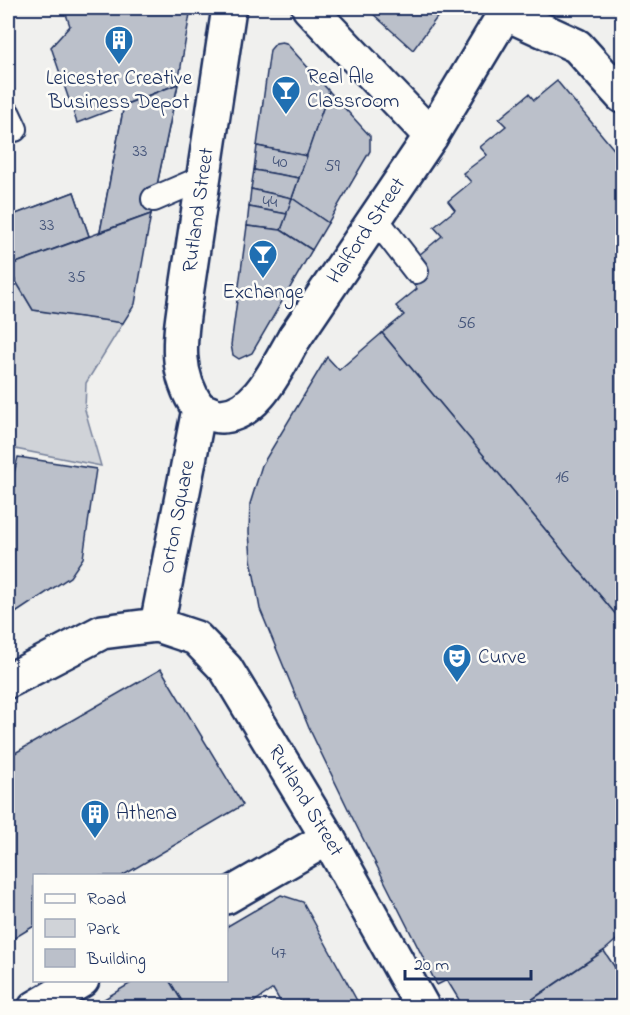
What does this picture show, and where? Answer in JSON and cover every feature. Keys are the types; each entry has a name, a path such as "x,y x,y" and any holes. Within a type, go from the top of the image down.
{"street":[{"name":"Rutland Street","path":"199,409 189,394 181,367 180,338 229,8"},
{"path":"309,8 431,136"},
{"path":"506,10 577,46 622,96"},
{"name":"Halford Street","path":"199,409 219,416 234,414 256,400 431,136 506,10"},
{"name":"Orton Square","path":"157,626 199,409"},
{"name":"Rutland Street","path":"157,626 196,638 226,669 328,838 423,1008"},
{"path":"8,681 102,632 157,626"},
{"path":"228,896 328,838"},
{"path":"35,1008 80,982"}],"lane":[{"path":"154,199 203,178"},
{"path":"375,218 416,271"}],"green space":[{"path":"8,268 33,310 123,323 86,383 85,410 101,466 10,448 8,460"}],"building":[{"name":"Leicester Creative Business Depot","path":"64,8 191,8 178,84 77,123 51,47 70,26"},
{"path":"377,8 444,8 413,50 373,14"},
{"path":"276,43 286,43 329,91 307,156 257,146 270,50"},
{"path":"557,81 622,159 622,622 382,333 404,315 396,306 417,289 408,278 426,263 419,255 442,236 434,227 455,210 448,201 471,182 463,173 487,155 480,147 506,126 499,119 529,94 534,100"},
{"path":"178,84 151,214 100,232 124,105"},
{"path":"178,84 151,214 100,232 124,105"},
{"path":"329,91 370,136 370,151 328,223 292,198"},
{"path":"257,146 307,156 299,178 254,170"},
{"path":"254,170 299,178 292,198 251,189"},
{"path":"251,189 292,198 287,214 249,207"},
{"path":"74,192 89,236 8,266 8,217"},
{"path":"74,192 89,236 8,266 8,217"},
{"path":"292,198 328,223 312,250 281,230"},
{"path":"249,207 287,214 281,230 247,226"},
{"path":"151,214 135,304 123,323 33,310 8,268 8,266"},
{"path":"247,226 281,230 312,250 252,353 239,359 233,355 231,345"},
{"name":"Curve","path":"382,333 622,622 622,935 606,949 519,1008 464,1008 447,980 437,985 309,728 260,609 251,559 249,532 250,504 262,465 327,357 339,370"},
{"path":"18,457 96,469 83,558 70,577 8,618 8,484 11,485"},
{"name":"Athena","path":"161,669 243,805 125,874 33,874 33,927 8,942 8,757"},
{"path":"281,895 303,902 361,1008 284,1008 273,989 245,1008 207,1008 202,1001 186,1008 170,982 228,982 228,926"},
{"path":"604,951 622,978 622,1008 520,1008"},
{"path":"133,982 170,982 186,1008 95,1008 94,1005"}],"place":[{"name":"Leicester Creative Business Depot","path":"119,66"},
{"name":"Real Ale Classroom","path":"286,116"},
{"name":"Exchange","path":"263,280"},
{"name":"Curve","path":"457,684"},
{"name":"Athena","path":"95,840"}]}
